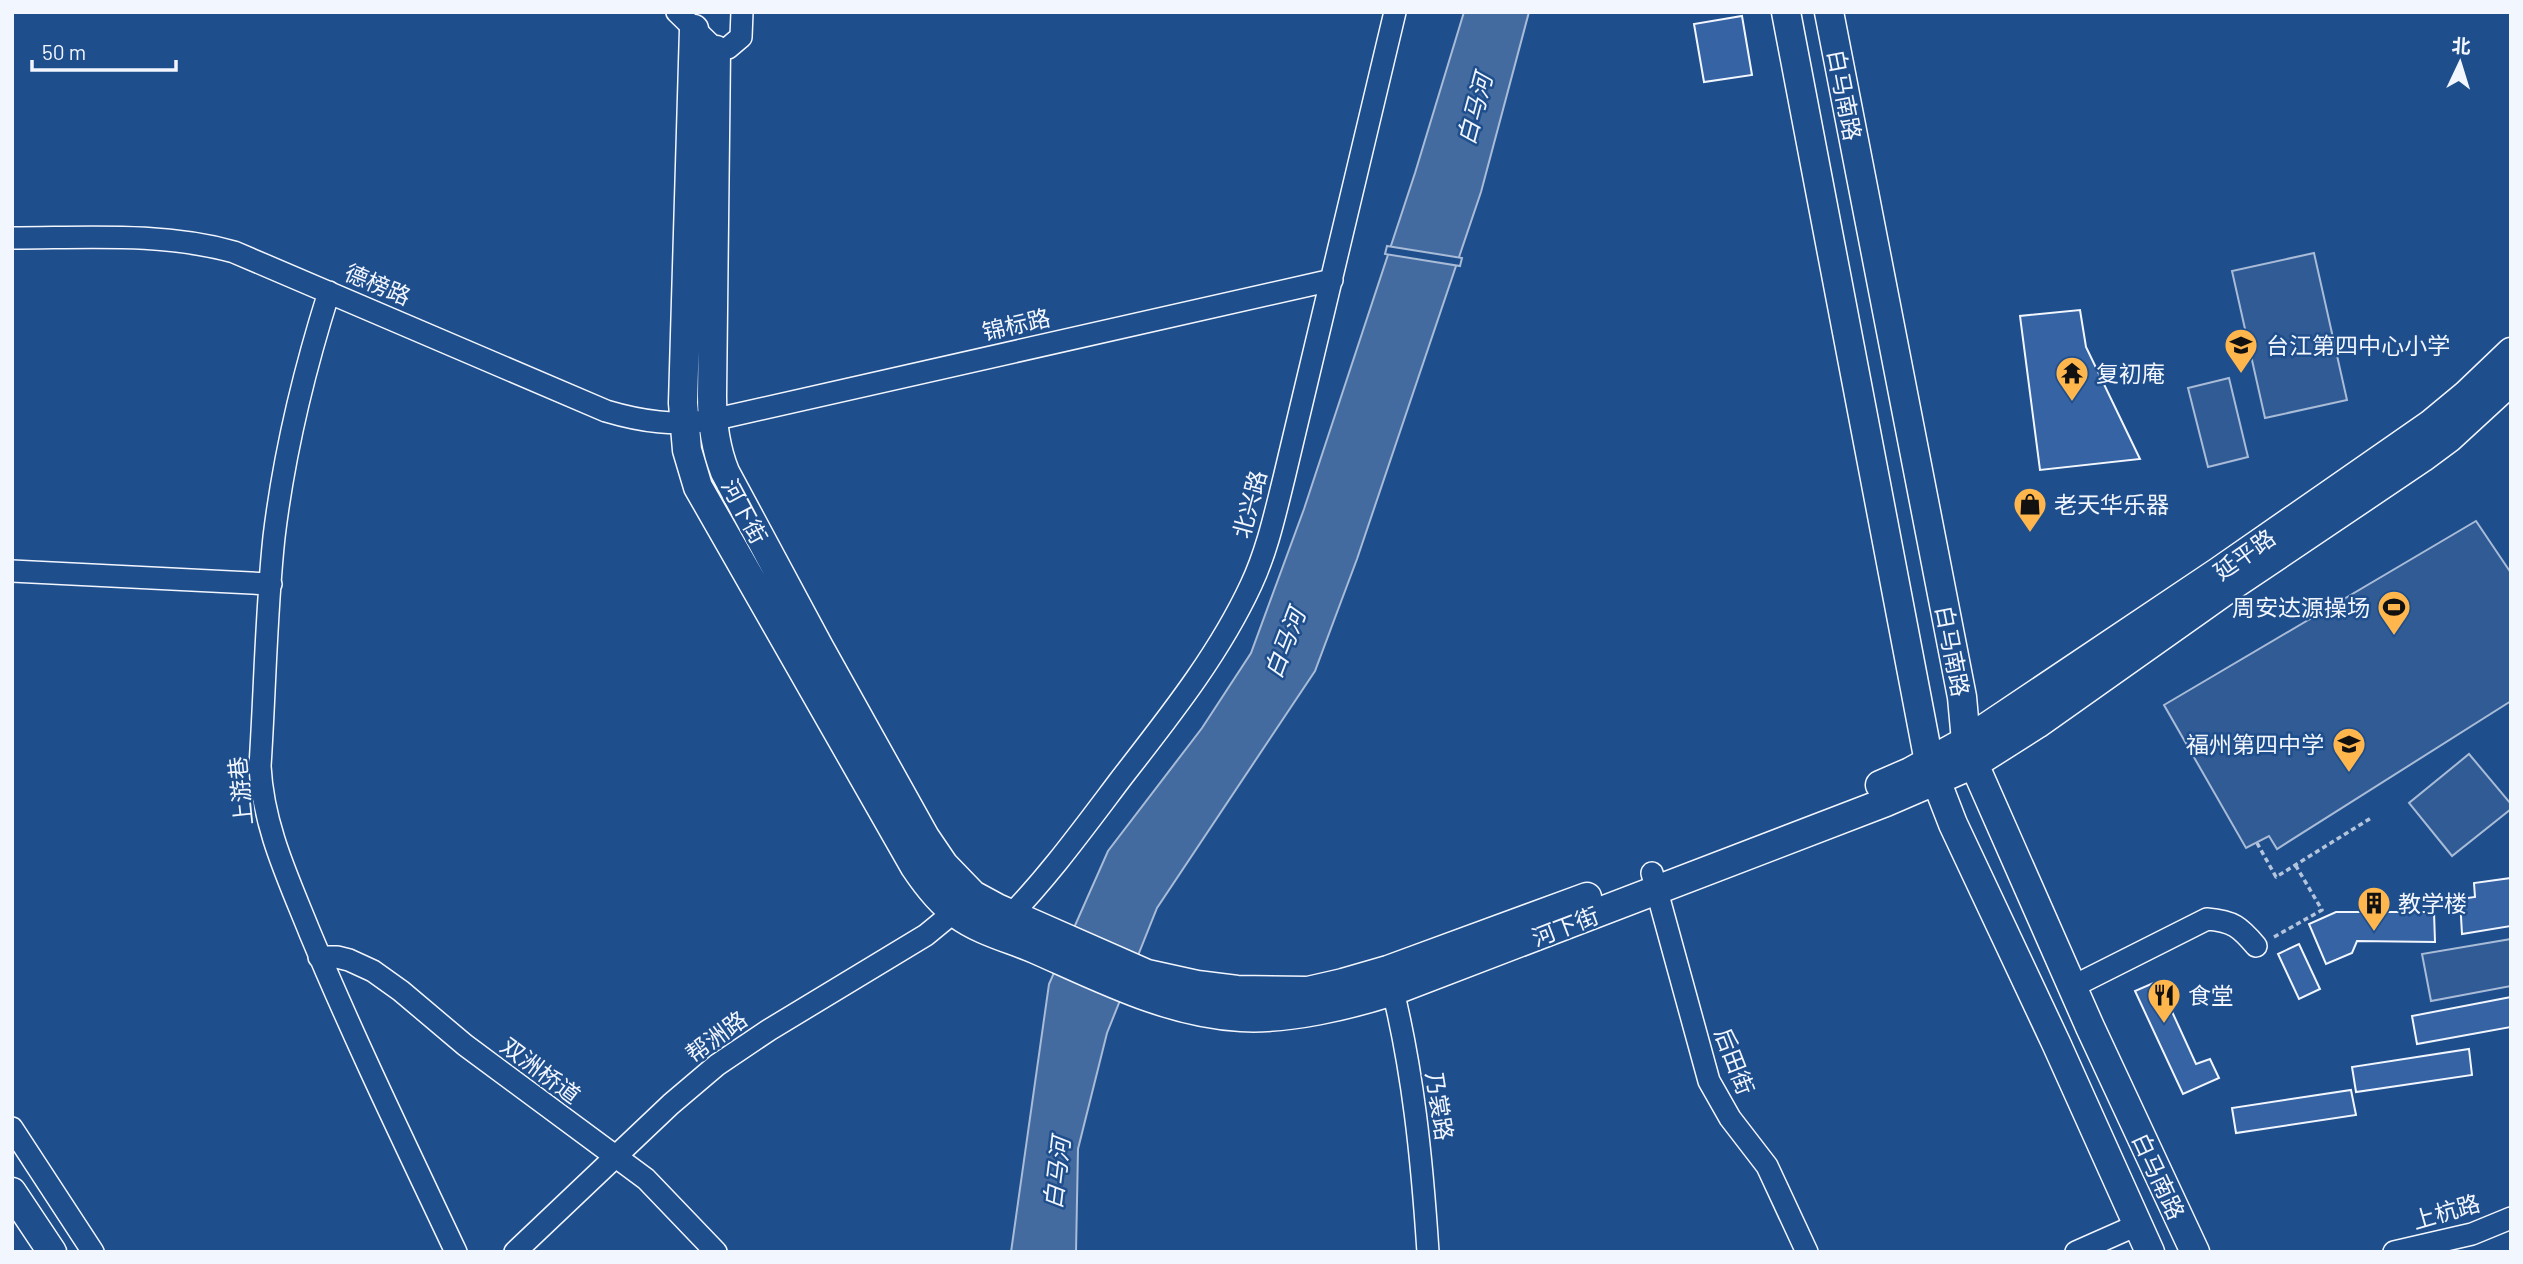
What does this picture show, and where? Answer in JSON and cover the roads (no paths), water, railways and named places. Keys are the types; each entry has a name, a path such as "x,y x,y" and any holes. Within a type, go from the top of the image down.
{"main road":[{"path":"1786,12 1932,772 2150,1252"},
{"name":"白马南路","path":"1829,12 1962,697 1970,753 2072,987 2195,1252"},
{"name":"河下街","path":"685,21 683,424 687,450 698,487 915,867 933,892 1144,984 1274,992 1308,991 1390,981 1654,882 1879,785 1932,772 1970,753"},
{"name":"河下街","path":"716,50 712,419 715,442 724,472 964,904"},
{"name":"延平路","path":"1970,753 2218,572 2431,424 2511,352"},
{"name":"延平路","path":"1970,753 2037,724 2232,586 2422,458 2449,438 2511,381"},
{"path":"12,1192 52,1252"}],"street":[{"path":"685,21 716,50 728,48 741,37 742,12"},
{"name":"北兴路","path":"1002,923 1039,884 1180,701 1223,636 1260,564 1332,280 1343,221 1395,12"},
{"name":"德榜路","path":"12,238 152,238 204,244 234,252 606,411 651,423 683,424 712,419"},
{"name":"锦标路","path":"712,419 1332,280"},
{"name":"上游巷","path":"329,292 314,339 283,477 274,538 260,766 263,800 282,866 319,957 456,1252"},
{"path":"12,571 271,584"},
{"name":"后田街","path":"1654,882 1709,1080 1730,1118 1767,1166 1807,1252"},
{"name":"帮洲路","path":"515,1252 671,1104 717,1065 769,1030 926,935 964,904"},
{"path":"2072,987 2207,919 2225,920 2242,929 2256,946"},
{"name":"双洲桥道","path":"319,957 349,960 386,980 465,1045 646,1179 716,1252"},
{"name":"乃裳路","path":"1390,981 1418,1129 1428,1252"},
{"path":"12,1128 93,1252"},
{"name":"上杭路","path":"2394,1252 2472,1234 2511,1217"},
{"path":"2076,1252 2137,1225"}],"water":[{"name":"白马河","path":"1464,12 1529,12 1481,192 1357,559 1315,671 1157,908 1107,1033 1078,1149 1076,1252 1011,1252 1049,984 1108,851 1202,728 1251,653 1304,509 1415,173"}],"place":[{"name":"台江第四中心小学","path":"2241,375"},
{"name":"复初庵","path":"2072,403"},
{"name":"老天华乐器","path":"2030,534"},
{"name":"周安达源操场","path":"2394,637"},
{"name":"福州第四中学","path":"2349,774"},
{"name":"教学楼","path":"2374,933"},
{"name":"食堂","path":"2164,1025"}]}
